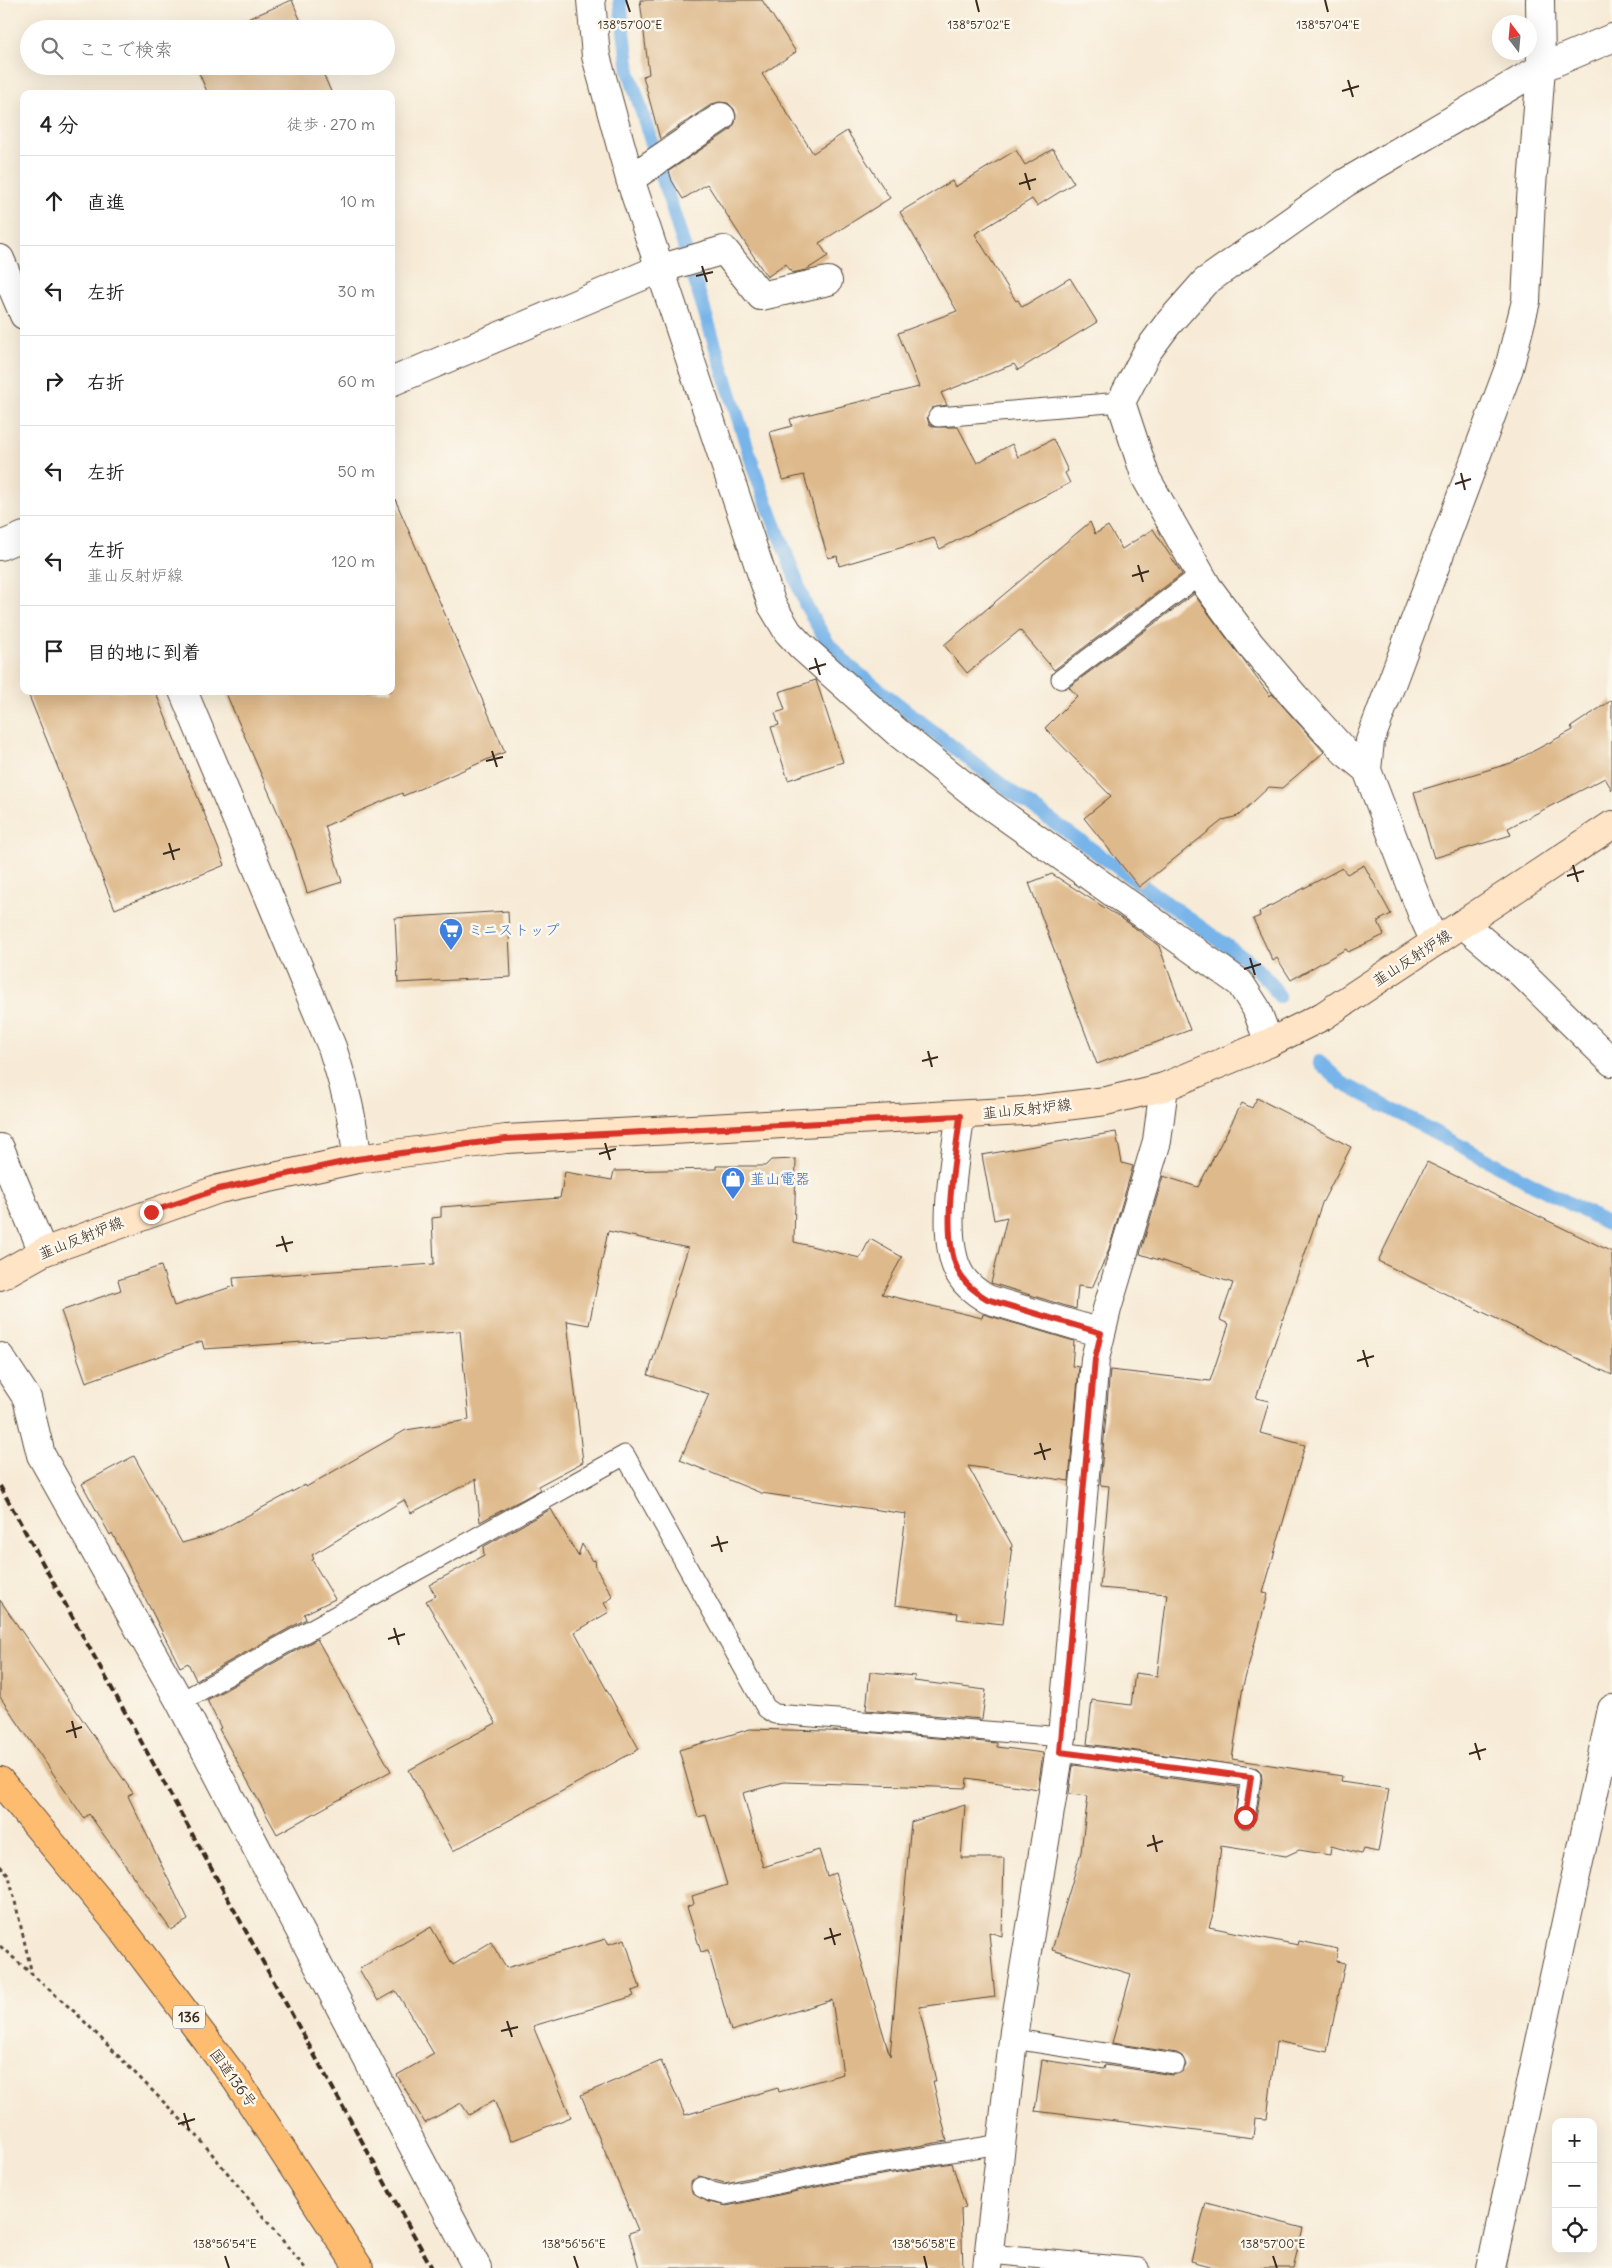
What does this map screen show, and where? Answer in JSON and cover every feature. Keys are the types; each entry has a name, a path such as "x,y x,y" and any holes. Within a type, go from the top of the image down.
{"highway":[{"name":"国道136号","path":"0,1781 120,1926 237,2081 358,2268"}],"main road":[{"name":"韮山反射炉線","path":"0,1276 43,1252 219,1189 357,1159 506,1139 1025,1111 1106,1101 1164,1087 1269,1043 1323,1016 1612,825"}],"street":[{"path":"591,0 596,56 772,605 788,632 896,732 981,800 1240,983 1256,1008 1269,1043"},
{"path":"1435,942 1423,916 1367,770 1370,741 1508,368 1526,301 1531,199 1541,68 1540,0"},
{"path":"1367,770 1345,752 1295,697 1250,644 1200,575 1146,478 1121,402 1147,352 1167,325 1205,282 1345,183 1541,68 1612,38"},
{"path":"634,176 721,117"},
{"path":"395,380 664,267 724,250 761,296 828,280"},
{"path":"0,259 20,306"},
{"path":"0,546 20,538"},
{"path":"185,695 332,1048 346,1092 354,1127 357,1159"},
{"path":"1463,924 1521,973 1612,1062"},
{"path":"988,2261 1000,2144 1014,2039 1061,1745 1095,1359 1157,1141 1164,1087"},
{"path":"960,1116 948,1227 952,1256 961,1276 975,1292 987,1299 1101,1333"},
{"path":"0,1148 43,1252"},
{"path":"0,1357 27,1398 40,1455 180,1702 477,2268"},
{"path":"1491,2268 1612,1709"}],"lane":[{"path":"938,417 1121,402"},
{"path":"1061,679 1200,575"},
{"path":"180,1702 625,1455 766,1708 775,1714 1061,1745 1251,1777 1245,1817"},
{"path":"1014,2039 1175,2064"},
{"path":"701,2187 725,2195 838,2171 1000,2144"},
{"path":"988,2261 1140,2268"}],"path":[{"path":"0,1866 8,1876 32,1974"},
{"path":"0,1946 77,2014 198,2138 305,2268"}],"building":[{"path":"292,0 300,20 245,20"},
{"path":"640,0 762,0 796,52 762,74 813,153 847,131 890,198 819,243 828,256 806,270 792,273 786,264 767,277 707,184 683,199 672,181 669,171 730,130 735,123 736,115 734,109 728,103 719,102 712,104 660,139 643,76 649,74"},
{"path":"200,75 324,75 330,90 206,90"},
{"path":"1053,149 1074,183 1037,206 1032,199 975,234 1016,301 1018,300 1022,307 1070,278 1097,322 1018,370 1014,364 941,393 947,405 932,408 927,417 929,424 934,427 958,427 977,463 1012,444 1018,457 1053,439 1068,471 1065,473 1070,483 940,549 934,538 839,566 837,556 828,558 804,475 783,480 770,432 792,426 790,419 919,387 898,333 957,311 900,212 952,181 955,187 1016,150 1025,165"},
{"path":"395,499 505,752 403,796 402,793 325,826 342,882 307,893 294,850 227,695 395,695"},
{"path":"1090,522 1095,534 1108,526 1122,549 1153,529 1182,574 1054,670 1020,630 967,673 944,645"},
{"path":"1194,594 1270,696 1272,694 1324,752 1282,788 1269,787 1238,816 1223,820 1139,887 1084,818 1111,796 1045,728 1077,696 1069,687"},
{"path":"816,680 843,762 788,780 771,727 779,725 775,713 785,710 779,692"},
{"path":"29,695 157,695 225,865 115,909"},
{"path":"1612,700 1612,790 1605,778 1508,828 1511,835 1434,858 1414,792 1511,763 1573,730 1571,727"},
{"path":"1364,865 1391,914 1378,921 1384,935 1348,952 1346,949 1291,980 1277,958 1273,961 1253,919 1260,916 1259,912 1342,868 1347,874"},
{"path":"1052,874 1127,922 1159,946 1190,1030 1097,1064 1029,883"},
{"path":"508,911 511,977 398,983 395,918"},
{"path":"1257,1098 1351,1147 1322,1203 1256,1398 1269,1401 1260,1433 1305,1445 1263,1593 1268,1594 1243,1686 1232,1759 1342,1776 1341,1782 1389,1789 1378,1852 1363,1849 1361,1854 1331,1846 1330,1855 1299,1850 1286,1856 1221,1846 1213,1914 1209,1927 1298,1945 1299,1941 1338,1949 1336,1961 1345,1963 1327,2052 1276,2041 1267,2119 1255,2118 1253,2138 1035,2111 1042,2060 1104,2069 1105,2065 1173,2075 1183,2071 1186,2065 1182,2056 1177,2053 1112,2043 1131,1974 1052,1950 1081,1852 1088,1796 1069,1794 1073,1765 1238,1787 1235,1822 1243,1828 1249,1828 1256,1819 1262,1779 1261,1772 1257,1768 1087,1744 1092,1700 1131,1705 1135,1673 1157,1676 1167,1594 1100,1588 1109,1486 1100,1485 1110,1370 1210,1381 1229,1324 1220,1320 1233,1283 1140,1254 1163,1176 1198,1187 1242,1103 1252,1108"},
{"path":"1116,1132 1122,1163 1133,1166 1108,1252 1092,1288 1078,1286 1076,1309 991,1283 1007,1217 994,1220 982,1155"},
{"path":"796,1159 794,1242 860,1258 870,1239 902,1257 882,1294 982,1318 983,1314 1074,1341 1072,1366 1079,1367 1069,1481 968,1466 1012,1545 1003,1624 957,1619 958,1613 895,1605 906,1514 761,1493 680,1460 709,1394 648,1375 688,1248 608,1231 589,1325 567,1321 583,1462 538,1486 540,1490 480,1522 476,1479 411,1513 404,1500 312,1555 314,1559 312,1560 335,1599 304,1614 306,1619 196,1680 188,1663 180,1667 112,1533 110,1535 82,1484 134,1456 182,1543 211,1535 305,1485 306,1487 406,1430 469,1420 460,1331 204,1349 202,1341 86,1382 61,1311 121,1290 118,1280 161,1266 174,1306 234,1286 233,1278 434,1264 432,1218 441,1217 441,1207 560,1198 565,1172 612,1180 614,1171 716,1169 716,1166 765,1166 771,1160"},
{"path":"1427,1162 1612,1252 1612,1375 1378,1261"},
{"path":"551,1509 578,1556 582,1544 592,1561 595,1560 596,1568 613,1597 604,1603 609,1612 575,1632 639,1749 453,1851 409,1770 496,1723 426,1601 436,1596 429,1585 484,1555 483,1547"},
{"path":"0,1600 133,1793 128,1796 188,1920 171,1930 89,1814 84,1818 0,1697"},
{"path":"317,1639 391,1771 277,1834 219,1729 221,1728 207,1700"},
{"path":"870,1672 915,1676 914,1681 986,1690 982,1719 866,1710"},
{"path":"750,1729 864,1732 997,1743 997,1747 1043,1753 1038,1789 967,1778 966,1788 784,1782 743,1793 763,1867 819,1850 827,1876 835,1873 890,2056 911,1822 965,1805 961,1858 1004,1858 1002,1936 989,1932 995,1997 919,2007 936,2081 933,2081 947,2141 836,2160 725,2183 699,2176 691,2182 692,2193 708,2202 727,2206 840,2182 952,2163 966,2208 961,2209 963,2268 639,2268 629,2233 638,2230 581,2095 661,2061 685,2115 778,2088 779,2092 843,2074 832,2000 731,2031 708,1950 701,1952 687,1907 694,1904 692,1896 727,1885 706,1815 698,1817 679,1750"},
{"path":"431,1927 453,1965 491,1942 506,1968 606,1939 609,1944 625,1939 640,1988 632,1991 634,1996 533,2026 571,2117 511,2141 494,2100 469,2115 461,2103 425,2123 397,2075 434,2054 396,1991 378,2001 359,1969"},
{"path":"1206,2203 1303,2228 1293,2268 1218,2268 1191,2261"}],"waterway":[{"path":"620,0 629,71 755,472 806,606 827,642 849,666 1006,788 1251,963 1270,982 1279,996"},
{"path":"1319,1062 1342,1083 1612,1226"}],"railway":[{"path":"0,1486 432,2268"}],"place":[{"name":"ミニストップ","path":"451,951"},
{"name":"韮山電器","path":"733,1200"}],"route":[{"path":"151,1212 219,1189 357,1159 506,1139 960,1116 948,1227 952,1256 961,1276 975,1292 987,1299 1101,1333 1095,1359 1060,1752 1251,1777 1245,1817"}]}
